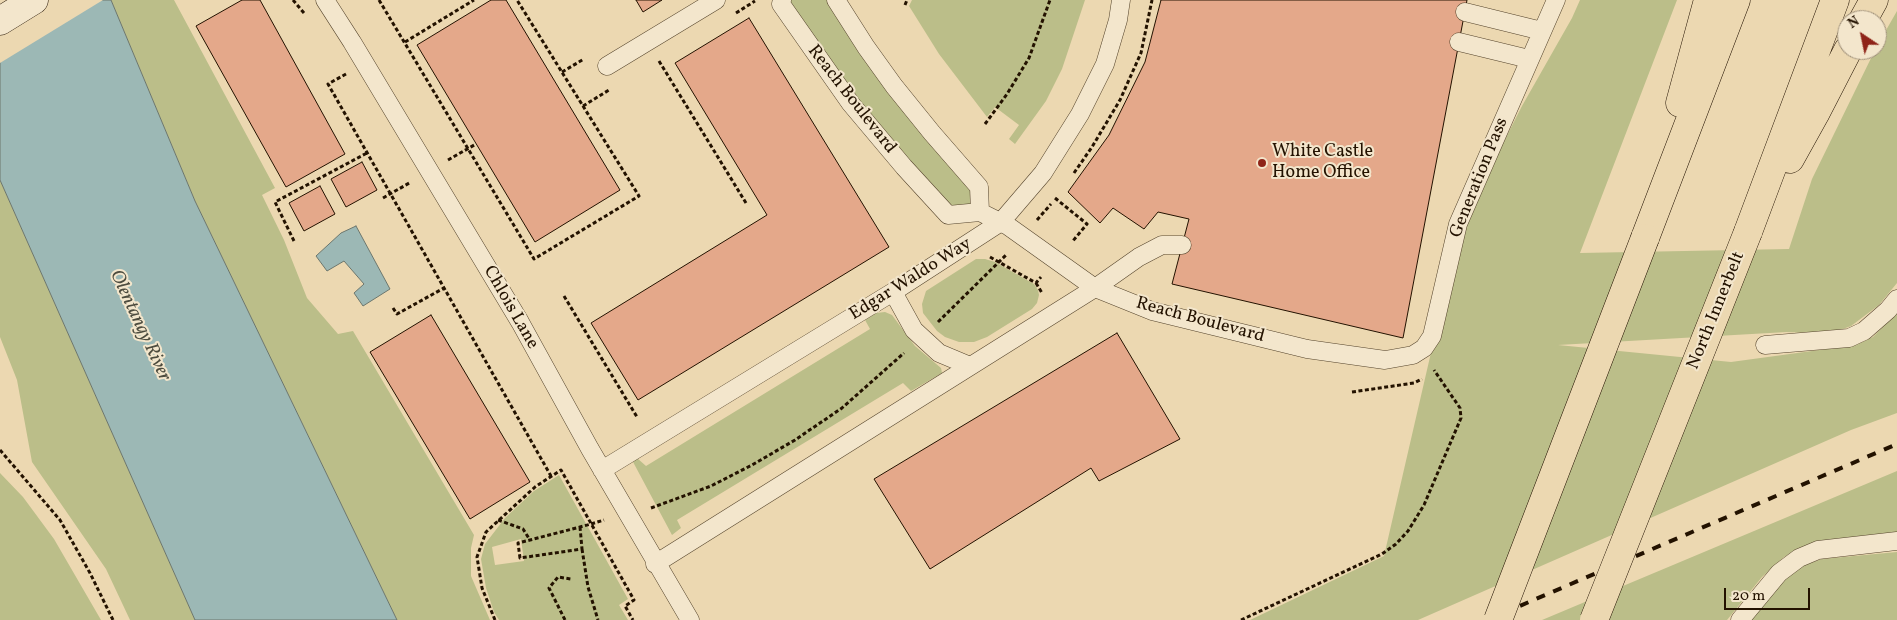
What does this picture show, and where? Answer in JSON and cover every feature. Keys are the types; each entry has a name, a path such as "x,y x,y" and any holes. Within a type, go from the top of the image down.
{"highway":[{"path":"1645,238 1708,0"},
{"path":"1498,620 1736,0"},
{"name":"North Innerbelt","path":"1594,620 1748,232 1835,0"},
{"path":"1748,232 1815,114 1843,60"}],"main road":[{"path":"0,21 34,0"}],"lane":[{"name":"Chlois Lane","path":"325,0 520,322 655,564 690,620"},
{"path":"607,66 716,0"},
{"name":"Reach Boulevard","path":"782,0 781,4 851,104 904,167 948,215 980,212 1001,222 1095,288 1152,311 1308,349 1385,360 1413,355"},
{"path":"836,0 894,86 979,187 980,212"},
{"name":"Edgar Waldo Way","path":"602,470 893,292 1001,222 1043,173 1080,114 1105,64 1118,20 1121,0"},
{"name":"Generation Pass","path":"1413,355 1424,348 1432,336 1458,224 1556,0"},
{"path":"1465,12 1542,31"},
{"path":"1459,42 1529,59"},
{"path":"655,564 1095,288 1138,257 1162,245 1182,245"},
{"path":"893,292 914,330 939,353 970,366"},
{"path":"1765,345 1849,338 1864,331 1888,310 1897,299"},
{"path":"1740,620 1779,573 1799,558 1818,550 1897,542"}],"path":[{"path":"293,0 305,14"},
{"path":"379,0 534,259 639,196 517,0"},
{"path":"405,42 474,0"},
{"path":"905,5 907,0"},
{"path":"985,124 1007,94 1029,58 1050,0"},
{"path":"647,42 746,203"},
{"path":"351,71 328,84 551,476"},
{"path":"294,241 275,202 367,153"},
{"path":"383,198 390,194"},
{"path":"1036,283 1042,291 1042,299"},
{"path":"393,308 397,314 444,288"},
{"path":"564,296 638,417"},
{"path":"1241,620 1382,554 1396,544 1408,531 1424,505 1461,418 1460,408 1434,370"},
{"path":"0,450 60,520 90,573 113,620"},
{"path":"495,620 482,588 477,557 486,532 535,487 561,470 634,600 625,606 633,620"},
{"path":"498,520 524,529 530,540"},
{"path":"582,549 520,558 518,543 580,526 588,587 598,620"},
{"path":"565,620 549,588 558,577 571,579"}],"green space":[{"path":"111,0 174,0 275,188 262,195 284,240 307,298 338,334 353,331 474,535 471,548 471,576 490,620 397,620 195,201"},
{"path":"782,0 836,0 979,187 980,212 948,215 904,167"},
{"path":"912,0 1085,0 1062,69 1046,101 1015,144 1009,139 1019,125 995,107 987,117 939,54 909,6"},
{"path":"1580,0 1677,0 1580,253 1789,249 1812,179 1870,60 1887,60 1887,28 1897,11 1897,283 1879,305 1851,326 1829,334 1787,332 1558,345 1731,362 1856,345 1873,337 1897,312 1897,413 1851,430 1418,620 1250,620 1384,556 1445,292 1468,212 1522,106 1572,18"},
{"path":"0,180 195,620 130,620 106,569 32,462 17,380 0,337"},
{"path":"976,259 995,262 1034,284 1039,295 1037,303 1032,309 987,337 974,342 959,342 945,337 937,331 923,313 922,304 926,291"},
{"path":"885,312 892,315 915,346 941,368 942,373 911,391 903,383 677,520 681,528 672,535 632,460 637,458 646,466 870,329 865,320 876,313"},
{"path":"1897,471 1897,532 1803,547 1784,557 1762,577 1727,620 1542,620"},
{"path":"0,473 23,497 54,539 101,620 0,620"},
{"path":"559,475 628,599 619,605 628,620 499,620 494,612 486,588 481,559 485,544 505,518 534,491","holes":["521,539 524,561 495,565 492,547"]},
{"path":"1897,552 1897,620 1748,620 1787,577 1804,565 1822,559"}],"water":[{"name":"Olentangy River","path":"0,0 111,0 195,201 397,620 195,620 0,180"},
{"path":"356,226 390,289 363,306 354,293 364,284 344,261 327,271 316,256 341,233"}],"pier":[{"path":"0,0 103,0 0,63"}],"building":[{"path":"242,0 260,0 345,154 286,187 196,26"},
{"path":"491,0 506,0 620,190 535,242 417,45"},
{"path":"636,0 662,0 643,12"},
{"name":"White Castle Home Office","path":"1161,0 1467,0 1403,338 1172,284 1189,219 1158,212 1144,229 1113,208 1100,223 1068,192 1109,135 1145,62"},
{"path":"749,18 889,247 638,400 591,323 767,215 675,63"},
{"path":"362,162 377,190 346,207 331,179"},
{"path":"320,186 335,214 304,231 289,203"},
{"path":"431,315 530,482 470,519 370,352"},
{"path":"1117,333 1180,439 1099,481 1091,468 930,569 874,479"}],"railway":[{"path":"1487,620 1897,444"}],"place":[{"name":"White Castle Home Office","path":"1262,163"}]}
